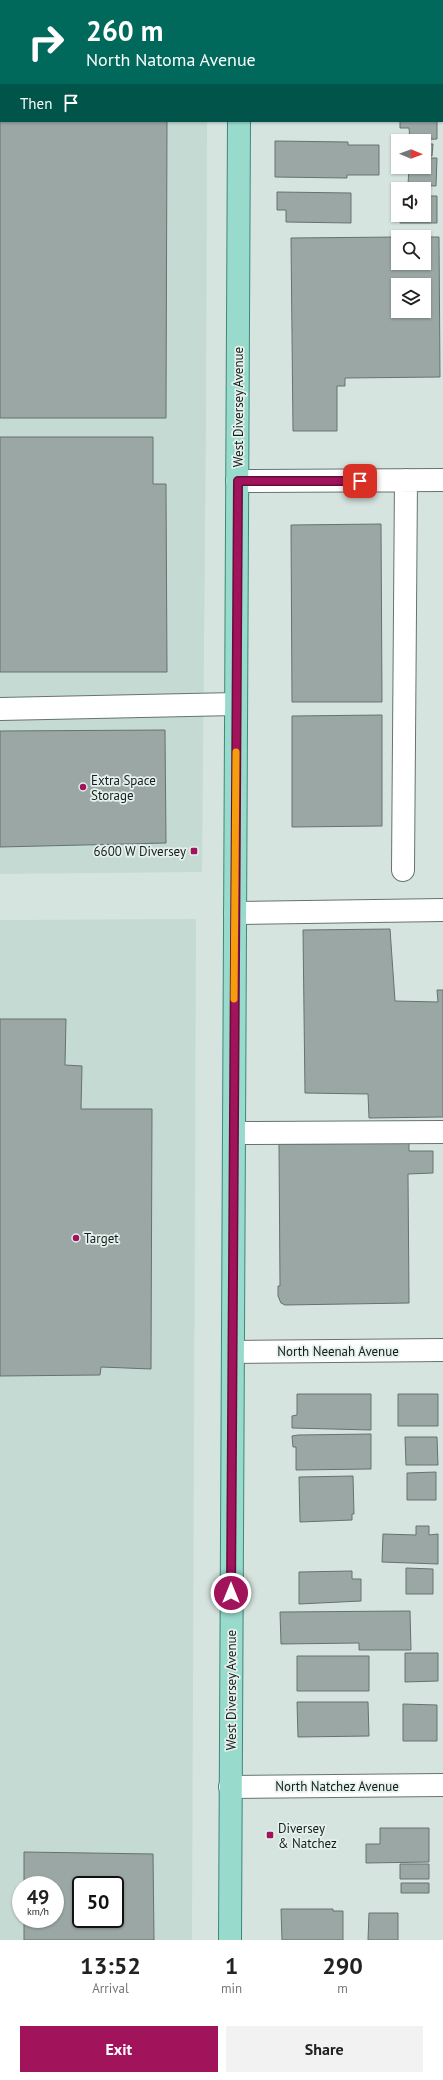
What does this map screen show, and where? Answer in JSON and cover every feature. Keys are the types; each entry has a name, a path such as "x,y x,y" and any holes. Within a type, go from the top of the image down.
{"main road":[{"name":"West Diversey Avenue","path":"230,1940 239,122"}],"street":[{"path":"403,870 406,480"},
{"path":"238,481 443,480"},
{"path":"0,709 236,704"},
{"path":"235,913 443,910"},
{"path":"234,1133 443,1132"},
{"name":"North Neenah Avenue","path":"233,1352 443,1350"},
{"name":"North Natchez Avenue","path":"230,1787 443,1785"}],"shaded area":[{"path":"0,122 207,122 202,872 0,874"},
{"path":"196,919 192,1940 0,1940 0,920"}],"building":[{"path":"0,122 167,122 166,418 0,418"},
{"path":"400,122 437,122 437,139 431,139 431,134 410,134 409,128 400,128"},
{"path":"275,141 348,142 348,145 379,145 379,175 347,175 347,178 275,177"},
{"path":"431,144 433,144 432,156"},
{"path":"431,158 437,158 436,186 431,186 431,182 408,182 409,174 431,174"},
{"path":"277,192 351,193 351,223 286,222 286,210 277,210"},
{"path":"431,196 437,196 437,223 400,223 431,222"},
{"path":"391,237 391,270 431,270 431,237 439,237 440,377 345,378 345,386 337,386 337,431 293,431 291,238"},
{"path":"0,437 153,437 153,484 166,484 167,672 0,672"},
{"path":"381,524 382,702 292,702 291,525"},
{"path":"382,715 382,826 292,827 292,716"},
{"name":"Extra Space Storage","path":"165,730 166,843 0,847 0,731"},
{"path":"390,929 395,1001 438,1002 437,990 443,990 443,1117 369,1118 368,1094 305,1093 303,930"},
{"name":"Target","path":"0,1019 66,1019 65,1065 82,1066 81,1109 152,1109 151,1369 101,1367 100,1375 0,1376"},
{"path":"409,1143 409,1151 433,1151 433,1173 408,1174 409,1303 285,1305 281,1303 278,1296 278,1286 280,1286 279,1144"},
{"path":"297,1394 371,1394 371,1430 292,1428 292,1416 297,1415"},
{"path":"398,1394 438,1394 438,1426 398,1426"},
{"path":"371,1434 371,1469 296,1470 296,1447 293,1447 292,1436"},
{"path":"405,1437 437,1437 438,1465 406,1465"},
{"path":"436,1472 436,1500 407,1500 407,1473"},
{"path":"353,1476 354,1514 352,1514 352,1520 300,1522 299,1477"},
{"path":"416,1526 429,1526 429,1535 438,1534 438,1564 382,1562 383,1534 416,1535"},
{"path":"406,1568 433,1569 433,1594 406,1594"},
{"path":"352,1571 352,1579 361,1579 361,1601 299,1604 299,1572"},
{"path":"410,1611 411,1650 359,1650 359,1643 281,1644 280,1612"},
{"path":"405,1653 438,1653 438,1681 405,1682"},
{"path":"297,1656 369,1656 369,1691 297,1691"},
{"path":"297,1702 368,1702 369,1736 298,1737"},
{"path":"403,1704 437,1705 437,1741 403,1741"},
{"path":"380,1828 429,1828 429,1862 366,1863 366,1844 380,1844"},
{"path":"24,1852 153,1854 154,1940 24,1940 24,1928 64,1928 64,1876 24,1876"},
{"path":"400,1864 429,1864 429,1879 400,1879"},
{"path":"401,1883 429,1883 429,1893 401,1893"},
{"path":"281,1909 333,1909 333,1911 343,1911 343,1940 282,1940"},
{"path":"369,1913 398,1913 398,1940 368,1940"}],"slow traffic":[{"path":"234,999 236,752"}],"place":[{"name":"Extra Space Storage","path":"83,787"},
{"name":"6600 W Diversey","path":"194,851"},
{"name":"Target","path":"76,1238"},
{"name":"Diversey & Natchez","path":"270,1835"}],"route":[{"path":"231,1593 238,481 360,481"}]}
